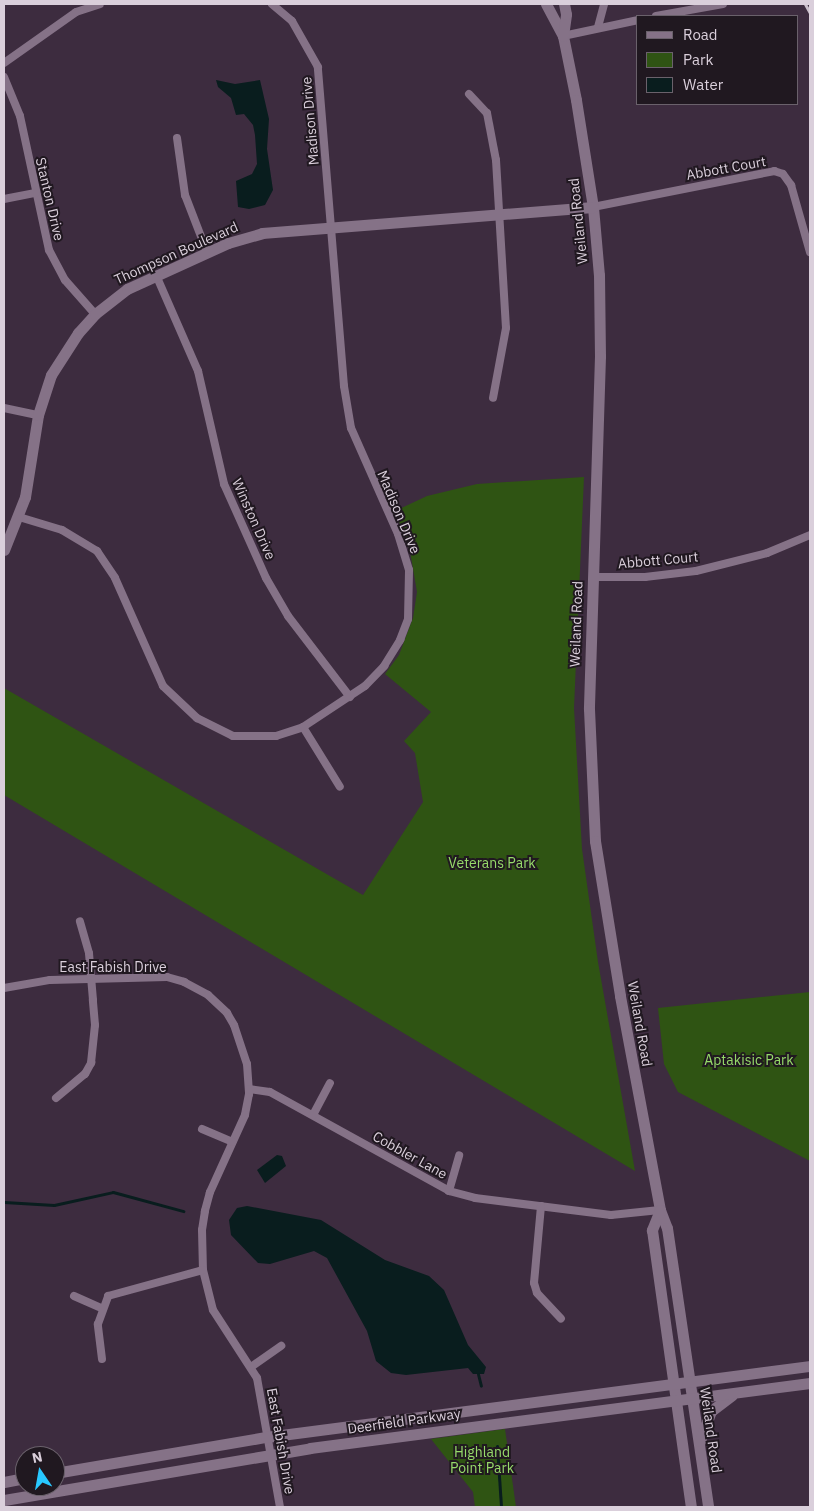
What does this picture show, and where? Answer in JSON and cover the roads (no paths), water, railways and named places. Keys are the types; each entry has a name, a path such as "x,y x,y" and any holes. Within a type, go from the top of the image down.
{"main road":[{"path":"546,4 563,36"},
{"path":"563,36 566,14 564,4"},
{"name":"Weiland Road","path":"563,36 593,207 600,356 589,709 595,841 602,894 660,1210 667,1228 708,1507"},
{"name":"Thompson Boulevard","path":"4,550 19,517 25,497 38,415 59,361 95,314 127,289 247,236 332,226 593,207"},
{"name":"Weiland Road","path":"660,1210 652,1230 691,1507"},
{"name":"Deerfield Parkway","path":"65,1471 266,1437 810,1366"},
{"name":"Deerfield Parkway","path":"4,1500 271,1454 810,1383"},
{"path":"699,1448 711,1411 739,1392"}],"street":[{"path":"4,63 76,12 100,4"},
{"name":"Madison Drive","path":"19,517 62,530 97,551 115,578 163,686 197,718 215,729 248,738 276,736 303,727 365,686 392,655 408,619 411,593 404,550 351,428 344,386 318,67 292,20 272,4"},
{"path":"598,27 604,4"},
{"path":"662,15 723,4"},
{"path":"563,36 636,20"},
{"name":"Stanton Drive","path":"4,77 20,116 35,193 56,266 95,314"},
{"path":"468,94 487,113 500,214 506,328 493,398"},
{"path":"177,138 185,194 208,252"},
{"name":"Abbott Court","path":"593,207 774,171 783,174 791,185 810,252"},
{"path":"4,199 35,193"},
{"name":"Winston Drive","path":"156,275 198,371 224,484 266,578 288,616 350,697"},
{"path":"4,408 38,415"},
{"name":"Abbott Court","path":"593,577 645,577 696,571 768,553 810,536"},
{"path":"303,727 340,787"},
{"path":"56,1098 85,1074 91,1063 95,1026 92,979 89,953 80,922"},
{"name":"East Fabish Drive","path":"4,988 50,980 167,977 197,988 208,995 227,1013 234,1025 247,1064 249,1089 245,1115 232,1142 205,1211 202,1230 203,1270 213,1310 251,1367 261,1392 266,1437 271,1454 280,1507"},
{"path":"313,1115 330,1083"},
{"name":"Cobbler Lane","path":"249,1089 270,1092 449,1191 475,1198 611,1215 660,1210"},
{"path":"202,1129 232,1142"},
{"path":"449,1191 459,1155"},
{"path":"541,1206 534,1283 537,1293 561,1319"},
{"path":"102,1359 98,1324 101,1308 108,1296 122,1290 203,1270"},
{"path":"74,1296 101,1308"},
{"path":"251,1367 281,1346"}],"water":[{"path":"216,80 235,84 260,80 269,119 267,149 273,190 265,205 249,209 238,207 236,181 252,174 257,164 255,135 253,125 244,114 236,115 231,98 218,87"},
{"path":"277,1155 282,1156 286,1166 265,1183 257,1170"},
{"path":"247,1206 321,1220 385,1260 429,1276 444,1290 468,1345 486,1367 484,1374 473,1374 468,1368 406,1375 391,1373 376,1361 367,1331 327,1258 314,1251 270,1264 258,1263 231,1235 229,1220 237,1208"}],"waterway":[{"path":"4,1202 54,1205 113,1192 183,1211"},
{"path":"478,1374 481,1386"},
{"path":"497,1446 501,1507"}],"railway":[{"path":"805,4 810,13"}],"park label":[{"name":"Veterans Park","path":"492,863"},
{"name":"Aptakisic Park","path":"749,1060"},
{"name":"Highland Point Park","path":"482,1460"}]}
